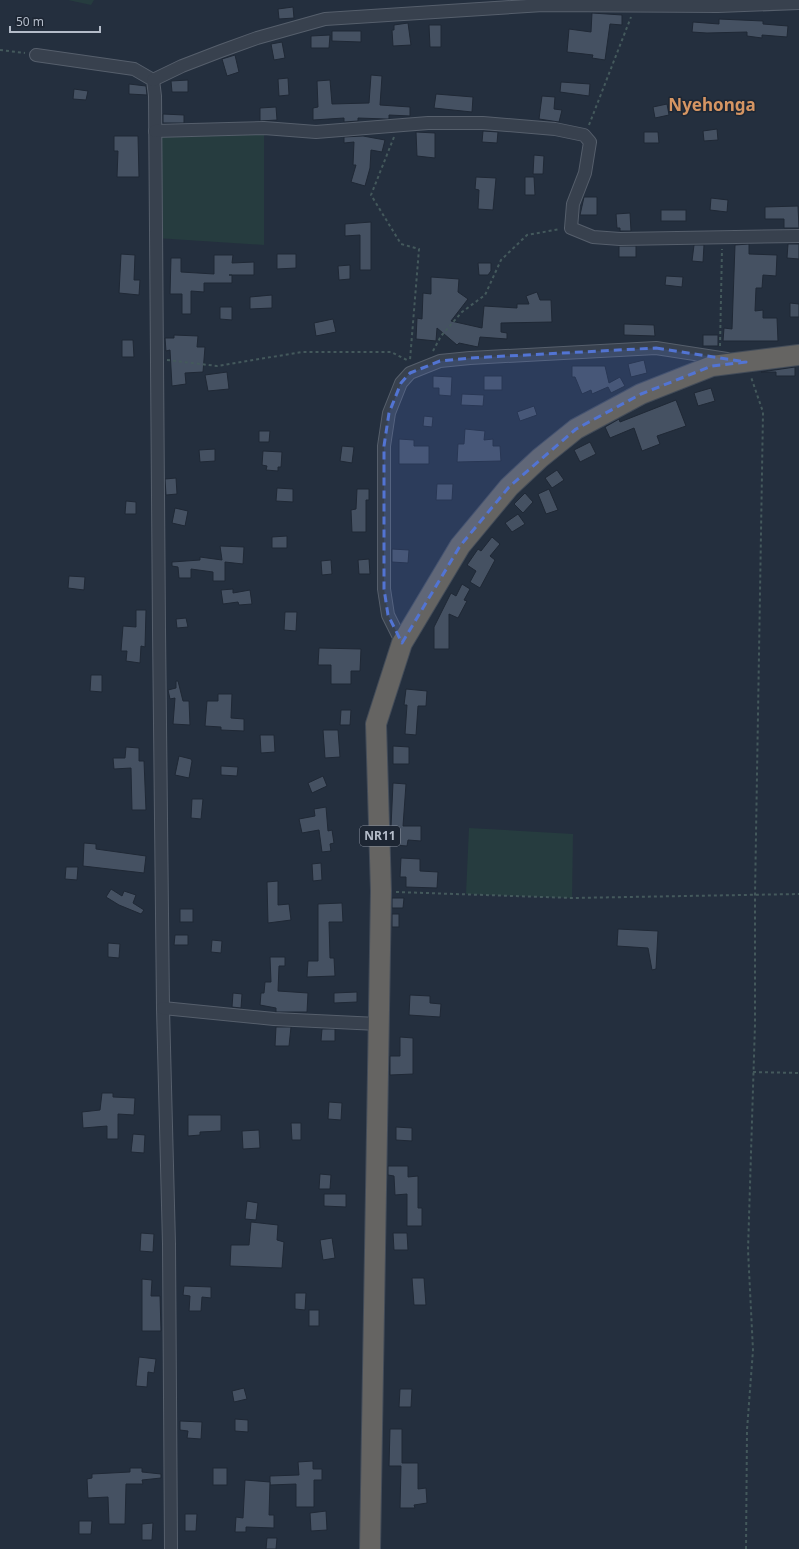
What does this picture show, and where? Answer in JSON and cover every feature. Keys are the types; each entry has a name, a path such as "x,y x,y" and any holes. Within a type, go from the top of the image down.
{"highway":[{"name":"NR11","path":"370,1549 381,891 376,724 402,643 460,546 509,487 540,458 576,429 640,394 712,366 799,355"}],"street":[{"path":"153,80 182,66 257,38 325,19 543,5 718,6 799,3"},
{"path":"36,55 134,69 153,80"},
{"path":"153,80 158,360 158,629 163,1008 169,1244 171,1549"},
{"path":"155,131 264,128 316,132 364,127 398,127 428,123 483,123 555,129 584,135 590,142 585,173 573,204 572,228 593,237 620,239 799,236"},
{"path":"402,643 388,616 384,589 384,446 389,413 401,383 410,367 425,366 440,361 470,358 656,348 746,362"},
{"path":"163,1008 274,1019 378,1024"}],"path":[{"path":"584,135 597,108 635,5"},
{"path":"0,50 36,55"},
{"path":"398,127 371,195 401,244 419,249 410,367"},
{"path":"425,366 441,336 462,312 485,295 501,260 527,235 552,229 572,228"},
{"path":"720,358 722,238"},
{"path":"158,360 217,366 302,352 391,352 410,367"},
{"path":"746,362 763,412 753,1072 748,1250 753,1350 747,1430 746,1549"},
{"path":"381,891 572,898 799,894"},
{"path":"753,1072 799,1073"}],"highlighted area":[{"path":"656,348 746,362 712,366 641,394 576,429 509,487 460,546 402,643 388,615 384,589 384,446 389,413 401,383 410,373 440,361"}],"green space":[{"path":"68,0 94,0 91,5"},
{"path":"264,128 264,245 156,238 155,131"},
{"path":"469,828 573,834 572,898 466,894"}],"building":[{"path":"293,7 294,18 279,19 278,9"},
{"path":"592,13 622,15 622,25 610,24 605,60 592,58 593,55 567,52 569,29 591,32"},
{"path":"719,19 763,21 763,24 788,26 787,37 762,35 762,38 747,36 747,32 692,32 693,22 719,24"},
{"path":"408,23 411,45 393,46 392,30 394,30 394,25"},
{"path":"429,25 441,25 441,47 430,47"},
{"path":"332,31 361,31 361,42 332,41"},
{"path":"330,35 329,48 311,48 311,36"},
{"path":"282,42 285,58 274,60 271,44"},
{"path":"235,55 239,72 227,76 222,59"},
{"path":"371,75 382,76 380,105 410,107 410,116 389,115 389,119 358,118 358,121 344,122 344,118 313,120 313,108 318,107 317,81 330,80 332,104 369,103"},
{"path":"288,78 289,95 279,96 278,79"},
{"path":"188,80 188,92 172,92 171,81"},
{"path":"561,82 590,84 589,96 560,92"},
{"path":"129,84 146,86 147,95 129,94"},
{"path":"74,89 88,91 86,100 73,99"},
{"path":"436,94 473,97 472,112 434,108"},
{"path":"542,96 555,97 554,109 562,110 559,122 539,119"},
{"path":"667,104 669,115 655,118 653,107"},
{"path":"276,107 277,120 260,121 260,108"},
{"path":"163,114 184,115 184,123 163,123"},
{"path":"717,129 718,140 704,141 703,131"},
{"path":"483,131 498,132 497,143 482,142"},
{"path":"416,132 435,133 435,158 417,156"},
{"path":"644,132 658,132 659,143 644,143"},
{"path":"114,136 138,136 139,177 117,177 118,151 114,151"},
{"path":"363,136 385,140 382,152 371,150 370,168 365,186 351,182 356,165 353,165 354,142 344,143 344,137"},
{"path":"534,155 544,156 543,174 533,174"},
{"path":"476,177 496,178 493,210 478,209 479,190 475,189"},
{"path":"525,177 534,177 535,195 525,195"},
{"path":"584,197 597,197 597,215 580,215"},
{"path":"711,198 728,200 727,212 710,210"},
{"path":"798,206 799,228 784,228 784,219 765,219 765,207"},
{"path":"661,210 686,210 686,221 661,221"},
{"path":"630,213 631,231 620,231 620,228 617,228 616,214"},
{"path":"371,222 371,270 360,270 360,235 345,236 345,224"},
{"path":"749,244 749,254 777,255 776,276 763,275 762,288 756,288 755,311 763,310 763,318 777,318 778,341 723,341 724,328 732,329 735,245"},
{"path":"788,244 799,244 799,259 787,258"},
{"path":"694,245 704,245 703,262 692,261"},
{"path":"619,246 636,246 636,257 619,257"},
{"path":"121,254 135,255 134,280 140,280 139,295 119,293"},
{"path":"277,254 296,254 296,268 277,269"},
{"path":"214,255 233,255 232,263 254,262 254,275 232,275 232,283 204,283 204,292 191,291 191,314 182,314 182,294 170,294 171,258 181,258 181,272 214,274"},
{"path":"478,263 491,263 491,271 488,275 479,275"},
{"path":"350,265 350,279 339,280 338,266"},
{"path":"666,276 683,277 682,287 665,285"},
{"path":"431,277 459,279 458,292 468,299 451,321 482,328 484,306 517,308 517,304 529,304 526,296 537,292 540,300 551,300 552,322 501,323 501,332 507,333 507,339 480,337 478,347 459,343 457,345 437,328 436,341 416,339 417,318 422,319 423,293 431,294"},
{"path":"272,295 272,308 250,309 250,297"},
{"path":"790,303 799,304 799,317 790,317"},
{"path":"220,307 232,307 232,320 220,319"},
{"path":"333,319 336,332 316,336 314,323"},
{"path":"624,324 654,325 655,336 624,335"},
{"path":"174,335 198,336 197,347 205,347 203,372 185,373 186,384 172,386 170,350 166,351 165,338 174,338"},
{"path":"703,335 718,335 718,346 703,346"},
{"path":"122,340 133,340 134,357 122,357"},
{"path":"644,360 647,373 631,377 628,364"},
{"path":"572,366 605,366 609,383 620,377 625,386 611,393 608,387 592,394 591,390 582,394 575,377 572,377"},
{"path":"795,367 795,376 776,376 776,372 761,372"},
{"path":"227,372 229,389 208,391 205,375"},
{"path":"433,376 452,377 451,396 439,395 439,388 433,388"},
{"path":"484,376 502,376 502,390 484,390"},
{"path":"711,388 715,401 698,406 694,393"},
{"path":"462,394 484,395 483,406 461,405"},
{"path":"676,400 686,426 657,436 660,444 642,451 634,428 610,438 605,427 619,419 620,422"},
{"path":"534,406 537,415 520,421 517,412"},
{"path":"424,416 433,417 432,427 423,426"},
{"path":"465,429 485,431 484,440 493,439 493,446 500,446 501,461 457,462 458,444 464,444"},
{"path":"259,431 270,431 269,442 259,442"},
{"path":"399,439 414,440 414,446 429,446 429,464 399,464"},
{"path":"590,442 596,454 580,462 574,450"},
{"path":"342,446 354,447 352,463 340,461"},
{"path":"215,449 215,461 200,462 199,450"},
{"path":"263,451 282,452 281,467 278,467 278,471 266,470 267,466 262,465"},
{"path":"557,470 564,480 552,488 545,478"},
{"path":"176,478 177,494 166,495 165,479"},
{"path":"437,484 453,484 452,500 436,500"},
{"path":"277,488 293,489 293,502 276,501"},
{"path":"357,489 369,489 369,500 366,500 366,532 352,532 351,510 356,509"},
{"path":"549,489 558,510 546,514 538,494"},
{"path":"525,493 533,502 523,513 514,504"},
{"path":"126,501 136,502 136,514 125,514"},
{"path":"175,508 188,511 185,526 172,523"},
{"path":"518,514 525,524 512,532 505,523"},
{"path":"287,536 287,548 272,548 272,537"},
{"path":"492,537 500,544 490,556 495,560 480,588 470,582 476,571 467,565 478,549 481,551"},
{"path":"220,546 244,547 243,564 225,562 225,581 213,581 213,572 191,569 191,578 179,578 178,567 172,566 172,562 200,560 200,557 222,560"},
{"path":"392,549 409,550 408,563 392,562"},
{"path":"369,559 370,574 359,574 358,560"},
{"path":"331,560 332,574 322,575 321,561"},
{"path":"69,576 85,577 84,590 68,588"},
{"path":"462,584 470,589 464,600 467,601 458,618 449,614 449,649 434,649 434,627 451,593 456,596"},
{"path":"233,589 233,593 250,590 252,604 239,605 238,602 223,604 221,590"},
{"path":"136,610 146,610 145,647 141,646 140,663 126,661 127,651 121,651 123,626 136,627"},
{"path":"285,612 297,612 296,631 284,630"},
{"path":"186,618 188,627 177,628 176,619"},
{"path":"319,648 361,649 360,671 351,671 351,684 331,684 331,665 318,665"},
{"path":"91,675 102,675 102,692 90,691"},
{"path":"176,681 178,681 183,701 189,701 190,725 173,724 175,698 170,699 168,690 176,688"},
{"path":"406,689 427,691 426,706 418,706 416,735 405,734 407,705 404,705"},
{"path":"218,694 232,694 231,718 244,719 244,731 221,730 221,727 205,726 207,701 218,701"},
{"path":"341,710 351,710 350,725 340,725"},
{"path":"323,730 338,730 340,757 325,758"},
{"path":"260,735 274,735 275,752 261,753"},
{"path":"393,746 409,747 409,764 393,764"},
{"path":"126,747 139,748 139,761 144,761 146,810 132,810 131,768 114,769 113,758 125,758"},
{"path":"179,756 191,759 192,761 189,778 175,775"},
{"path":"221,766 238,767 237,776 221,775"},
{"path":"323,776 327,786 312,793 308,783"},
{"path":"393,783 406,784 403,826 421,826 421,841 408,840 407,846 394,845 395,827 391,827"},
{"path":"192,799 203,799 201,819 191,818"},
{"path":"326,807 328,831 332,830 334,843 330,844 331,851 322,852 319,830 302,833 299,819 315,816 314,809"},
{"path":"84,843 96,844 96,849 146,856 144,873 83,866"},
{"path":"401,858 420,859 420,871 438,872 437,888 406,887 406,877 400,877"},
{"path":"321,863 322,880 313,881 312,864"},
{"path":"66,867 78,867 77,880 65,879"},
{"path":"278,881 278,905 289,904 291,920 268,923 267,882"},
{"path":"111,889 122,896 124,891 136,895 133,903 144,910 141,914 119,905 106,897"},
{"path":"392,898 404,898 403,908 392,908"},
{"path":"342,903 343,922 329,922 330,958 334,958 335,976 307,977 308,961 318,961 318,904"},
{"path":"180,909 193,909 193,922 180,922"},
{"path":"392,914 399,914 399,927 392,927"},
{"path":"618,929 658,931 656,969 652,970 648,948 617,946"},
{"path":"175,935 188,935 188,945 174,945"},
{"path":"212,940 222,941 221,953 211,952"},
{"path":"108,943 120,944 119,958 108,957"},
{"path":"270,957 285,957 285,966 279,966 278,991 308,993 307,1012 276,1012 276,1008 260,1005 261,993 264,993 265,982 271,982"},
{"path":"357,992 357,1002 334,1003 334,993"},
{"path":"233,993 242,994 241,1008 232,1007"},
{"path":"410,995 430,996 430,1003 441,1004 440,1017 409,1015"},
{"path":"276,1027 291,1027 289,1046 275,1046"},
{"path":"322,1029 335,1029 335,1041 321,1041"},
{"path":"400,1037 413,1038 413,1074 390,1075 390,1056 400,1056"},
{"path":"102,1093 113,1093 113,1097 135,1098 134,1115 118,1114 118,1139 107,1139 107,1126 83,1128 82,1112 100,1110"},
{"path":"329,1102 342,1103 341,1120 328,1119"},
{"path":"188,1115 221,1115 221,1131 200,1132 200,1135 188,1136"},
{"path":"291,1123 301,1123 301,1140 292,1140"},
{"path":"396,1127 412,1128 412,1141 396,1140"},
{"path":"259,1130 260,1148 243,1149 242,1131"},
{"path":"133,1134 145,1135 144,1153 131,1152"},
{"path":"388,1166 408,1166 408,1177 418,1176 418,1208 422,1208 422,1226 407,1226 407,1194 395,1195 394,1176 388,1175"},
{"path":"320,1174 331,1175 330,1189 319,1189"},
{"path":"324,1194 346,1194 346,1207 324,1206"},
{"path":"247,1201 258,1203 256,1220 245,1219"},
{"path":"251,1222 278,1225 277,1240 284,1242 282,1268 230,1266 231,1245 249,1245"},
{"path":"141,1233 154,1234 153,1252 140,1251"},
{"path":"393,1233 407,1233 408,1250 394,1250"},
{"path":"332,1238 335,1258 323,1260 320,1240"},
{"path":"412,1278 424,1278 426,1305 414,1305"},
{"path":"142,1279 152,1280 151,1296 160,1296 161,1331 142,1331"},
{"path":"184,1286 211,1287 211,1298 202,1297 201,1311 189,1311 190,1296 183,1295"},
{"path":"295,1293 306,1293 305,1310 295,1309"},
{"path":"309,1310 319,1310 319,1326 309,1326"},
{"path":"139,1357 156,1359 154,1373 148,1372 147,1387 136,1386"},
{"path":"244,1388 247,1399 234,1402 232,1391"},
{"path":"400,1389 412,1389 411,1407 399,1407"},
{"path":"235,1419 248,1420 248,1432 235,1431"},
{"path":"180,1421 202,1422 201,1439 187,1438 188,1431 180,1430"},
{"path":"390,1429 402,1429 402,1463 418,1463 418,1489 426,1488 427,1503 414,1505 415,1508 400,1508 401,1466 389,1466"},
{"path":"313,1461 313,1469 322,1469 322,1480 314,1480 314,1507 296,1507 296,1484 270,1485 270,1476 299,1475 298,1462"},
{"path":"130,1468 142,1468 142,1472 161,1474 161,1478 142,1480 143,1484 126,1484 125,1524 109,1524 108,1497 88,1498 87,1479 92,1478 92,1474 130,1472"},
{"path":"213,1468 227,1468 227,1485 213,1485"},
{"path":"245,1480 270,1482 269,1515 274,1515 274,1528 246,1527 246,1532 235,1532 236,1517 243,1518"},
{"path":"326,1511 327,1530 311,1531 310,1513"},
{"path":"185,1514 197,1514 196,1531 185,1531"},
{"path":"79,1521 92,1521 91,1534 79,1534"},
{"path":"153,1523 152,1540 142,1540 142,1524"},
{"path":"267,1538 277,1538 276,1549 266,1549"}],"district":[{"name":"Nyehonga","path":"712,105"}]}
